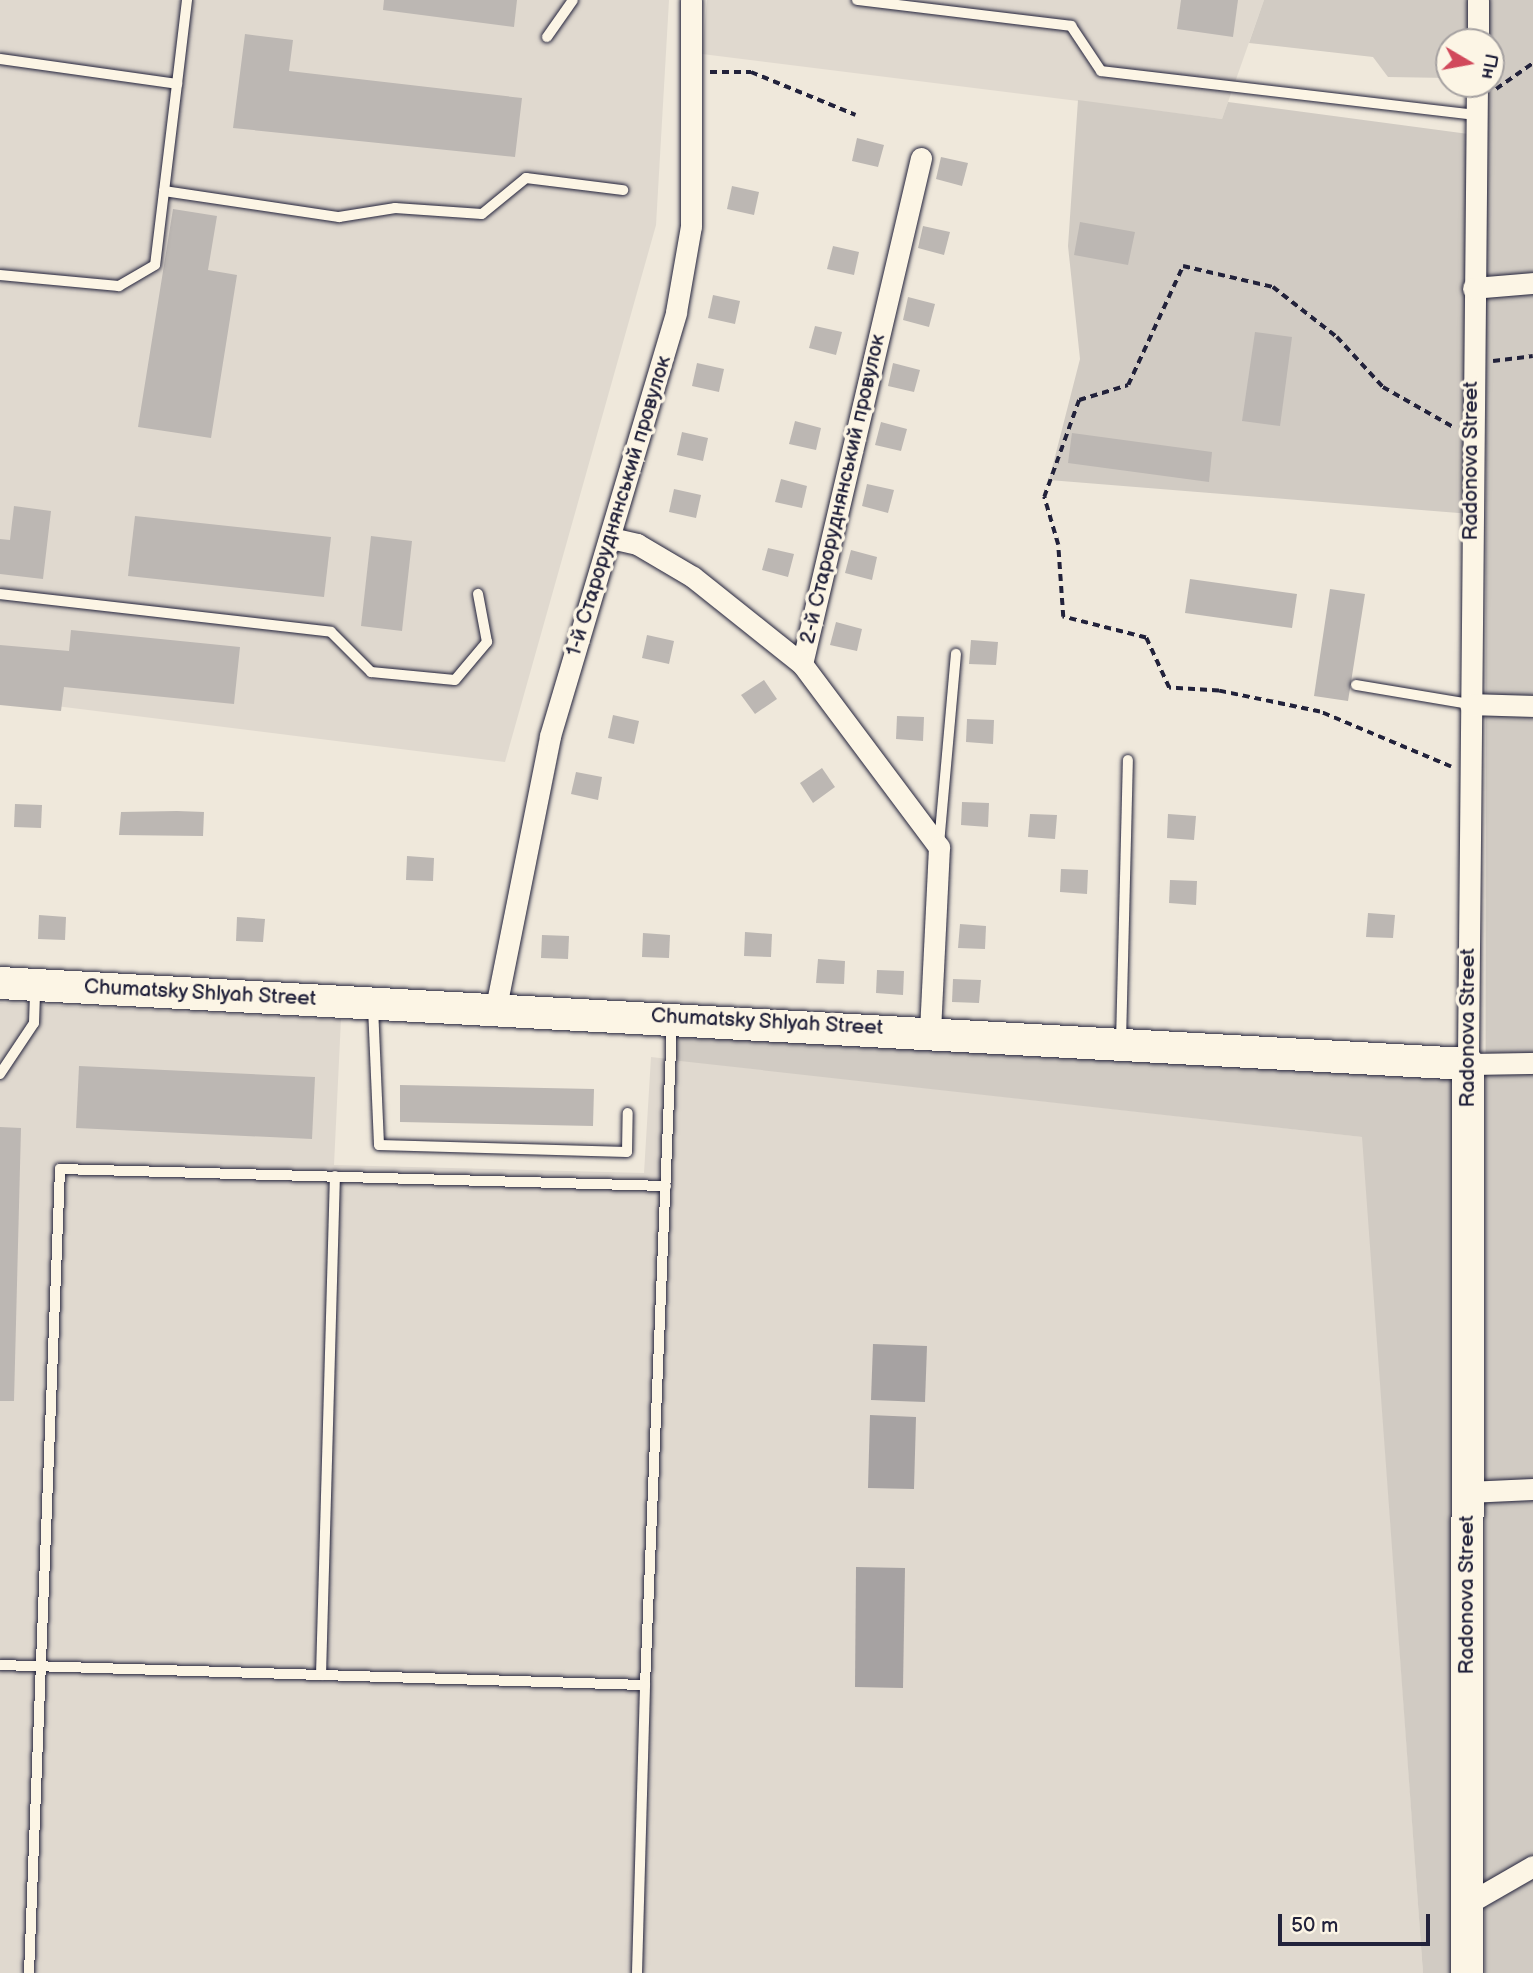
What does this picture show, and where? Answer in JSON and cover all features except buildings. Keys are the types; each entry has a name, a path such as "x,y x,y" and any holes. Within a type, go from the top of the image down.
{"street":[{"name":"1-й Староруднянський провулок","path":"496,1007 550,736 676,312 691,226 691,0"},
{"path":"1478,0 1478,28"},
{"name":"Radonova Street","path":"1467,1973 1469,774 1477,100"},
{"name":"2-й Староруднянський провулок","path":"921,158 802,664 939,847"},
{"path":"1473,288 1533,283"},
{"path":"611,538 637,544 693,577 802,664"},
{"path":"1470,704 1533,706"},
{"path":"930,1031 939,847"},
{"name":"Chumatsky Shlyah Street","path":"0,983 496,1007 1468,1064 1533,1063"},
{"path":"1467,1492 1533,1489"},
{"path":"1467,1904 1533,1866"}],"lane":[{"path":"0,275 119,286 155,265 187,0"},
{"path":"547,37 573,0"},
{"path":"857,0 1071,26 1101,71 1477,100"},
{"path":"0,59 177,84"},
{"path":"164,191 339,217 395,208 482,214 526,178 623,190"},
{"path":"0,594 331,632 371,672 455,680 487,642 478,594"},
{"path":"939,847 956,654"},
{"path":"1356,685 1470,704"},
{"path":"1121,1042 1128,760"},
{"path":"0,1074 34,1023 35,985"},
{"path":"372,1001 379,1145 627,1152 628,1113"},
{"path":"637,1973 645,1685 673,1018"},
{"path":"29,1973 60,1169 666,1186"},
{"path":"321,1675 335,1177"},
{"path":"0,1665 645,1685"}],"path":[{"path":"1477,100 1533,64"},
{"path":"689,81 716,69 751,72 856,115"},
{"path":"1469,774 1320,712 1219,691 1170,688 1146,638 1063,617 1058,545 1044,497 1079,400 1128,385 1183,266 1273,287 1337,337 1382,387 1471,437"},
{"path":"1472,364 1533,356"}],"shaded area":[{"path":"0,0 669,0 656,225 505,762 0,699"},
{"path":"707,0 1264,0 1222,119 702,54"},
{"path":"1264,0 1533,0 1533,1973 1485,1973 1486,362 1477,153 1471,514 1049,480 1080,359 1068,246 1078,100 1222,119 1228,102 1476,135 1477,98 1505,98 1505,28 1435,28 1435,78 1388,77 1373,57 1249,43"},
{"path":"0,1003 341,1019 334,1165 644,1173 651,1057 1363,1137 1423,1973 0,1973"},
{"path":"673,1018 1468,1064 1467,1973 1423,1973 1362,1137 671,1060"},
{"path":"873,1344 927,1346 925,1402 871,1400"},
{"path":"870,1415 916,1417 914,1489 868,1488"},
{"path":"856,1567 905,1568 903,1688 855,1687"}]}
